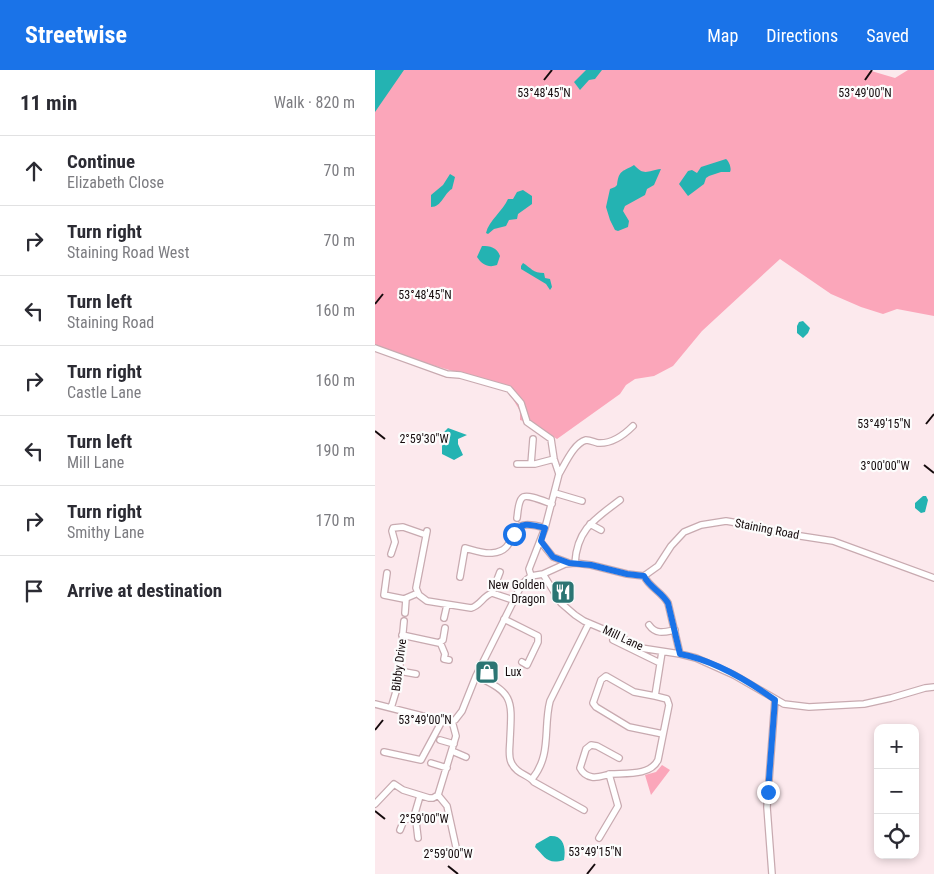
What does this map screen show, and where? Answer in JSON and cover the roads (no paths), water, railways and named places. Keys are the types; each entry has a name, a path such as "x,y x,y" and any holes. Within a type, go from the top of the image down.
{"street":[{"path":"375,348 447,374 460,375 509,389 521,403 527,422 553,442 554,459 559,474"},
{"path":"531,576 529,569 541,541 559,474 572,452 583,442 589,440 601,443 612,440 624,434 633,426"},
{"path":"531,464 533,439"},
{"path":"517,464 531,464 554,459"},
{"path":"575,498 577,492"},
{"path":"555,494 582,501"},
{"path":"524,515 517,516 521,499 524,496 552,504"},
{"path":"572,563 579,539 590,524 620,500"},
{"name":"Staining Road","path":"644,576 658,566 673,542 684,532 701,525 726,521 781,533 833,541 934,578"},
{"path":"460,577 465,546 487,553 496,553 508,545 515,530 522,525 530,524 545,528"},
{"path":"590,524 601,530"},
{"path":"391,554 395,542 393,528 403,527 426,533 416,586 418,593 427,601 474,608 487,595 492,593 500,576"},
{"path":"541,541 553,557 572,563 595,565 631,575 644,576 647,582 666,600 680,654"},
{"path":"375,703 441,721 452,721 457,718 522,584 531,576 543,574 572,563"},
{"path":"387,573 384,595 406,599 418,593"},
{"name":"Mill Lane","path":"543,574 561,603 575,615 589,623 647,650 696,658 753,685 775,700"},
{"path":"492,593 513,600"},
{"path":"444,618 451,598"},
{"path":"405,613 406,599"},
{"path":"504,619 538,636 538,642 527,664 523,662"},
{"name":"Bibby Drive","path":"391,708 396,692 404,621"},
{"path":"532,779 545,754 548,708 589,623"},
{"path":"649,625 653,630 660,632 675,630"},
{"path":"403,635 437,643 443,640 445,628"},
{"path":"614,648 615,641 660,663"},
{"path":"440,642 445,654 444,659 449,660"},
{"path":"655,696 662,652"},
{"path":"399,671 416,674"},
{"path":"476,676 498,686 507,695 511,711 510,759 517,771 565,801 584,810"},
{"path":"615,759 591,744 586,749 580,764 581,771 590,776 628,774 652,768 658,760 663,734 669,702 665,698 634,692 606,676 601,680 593,703 596,707 629,727 663,734"},
{"path":"772,874 767,807 775,700 797,706 864,704 934,687"},
{"path":"385,752 421,760 441,721"},
{"path":"375,804 395,782 403,790 420,796 433,798 438,795 447,779 447,768 457,736 452,721"},
{"path":"440,740 454,744"},
{"path":"452,751 466,757"},
{"path":"431,763 447,768"},
{"path":"602,835 618,806 609,774"},
{"path":"438,795 446,803 452,819 456,847"},
{"path":"415,836 415,817 420,796"},
{"path":"401,830 404,820 415,817"}],"water":[{"path":"375,70 404,70 375,112"},
{"path":"586,70 602,70 595,79 589,80 580,90 574,82"},
{"path":"726,159 730,165 730,172 721,172 709,176 704,184 688,196 679,184 688,171 692,170 697,173 701,167"},
{"path":"634,165 644,172 661,169 654,185 647,189 645,195 625,206 623,211 629,221 628,227 618,231 615,230 610,220 606,207 610,189 617,185 622,172"},
{"path":"450,174 455,177 452,189 438,205 431,207 431,195 443,185"},
{"path":"523,190 532,196 532,204 518,214 517,219 509,220 506,226 494,229 488,234 486,233 490,224 508,199 513,199 517,192"},
{"path":"482,246 490,247 497,251 500,256 497,265 488,266 479,260 477,257"},
{"path":"523,263 535,271 544,273 545,278 550,279 552,287 550,290 546,284 521,269"},
{"path":"803,321 810,328 803,338 797,333 797,326 799,322"},
{"path":"448,428 467,435 458,439 463,455 454,460 442,454 442,434"},
{"path":"923,496 926,496 928,500 925,512 921,513 915,508 915,503"},
{"path":"550,836 555,836 563,843 565,851 564,860 550,861 535,847 536,844"}],"place":[{"name":"New Golden Dragon","path":"563,592"},
{"name":"Lux","path":"487,672"}]}
